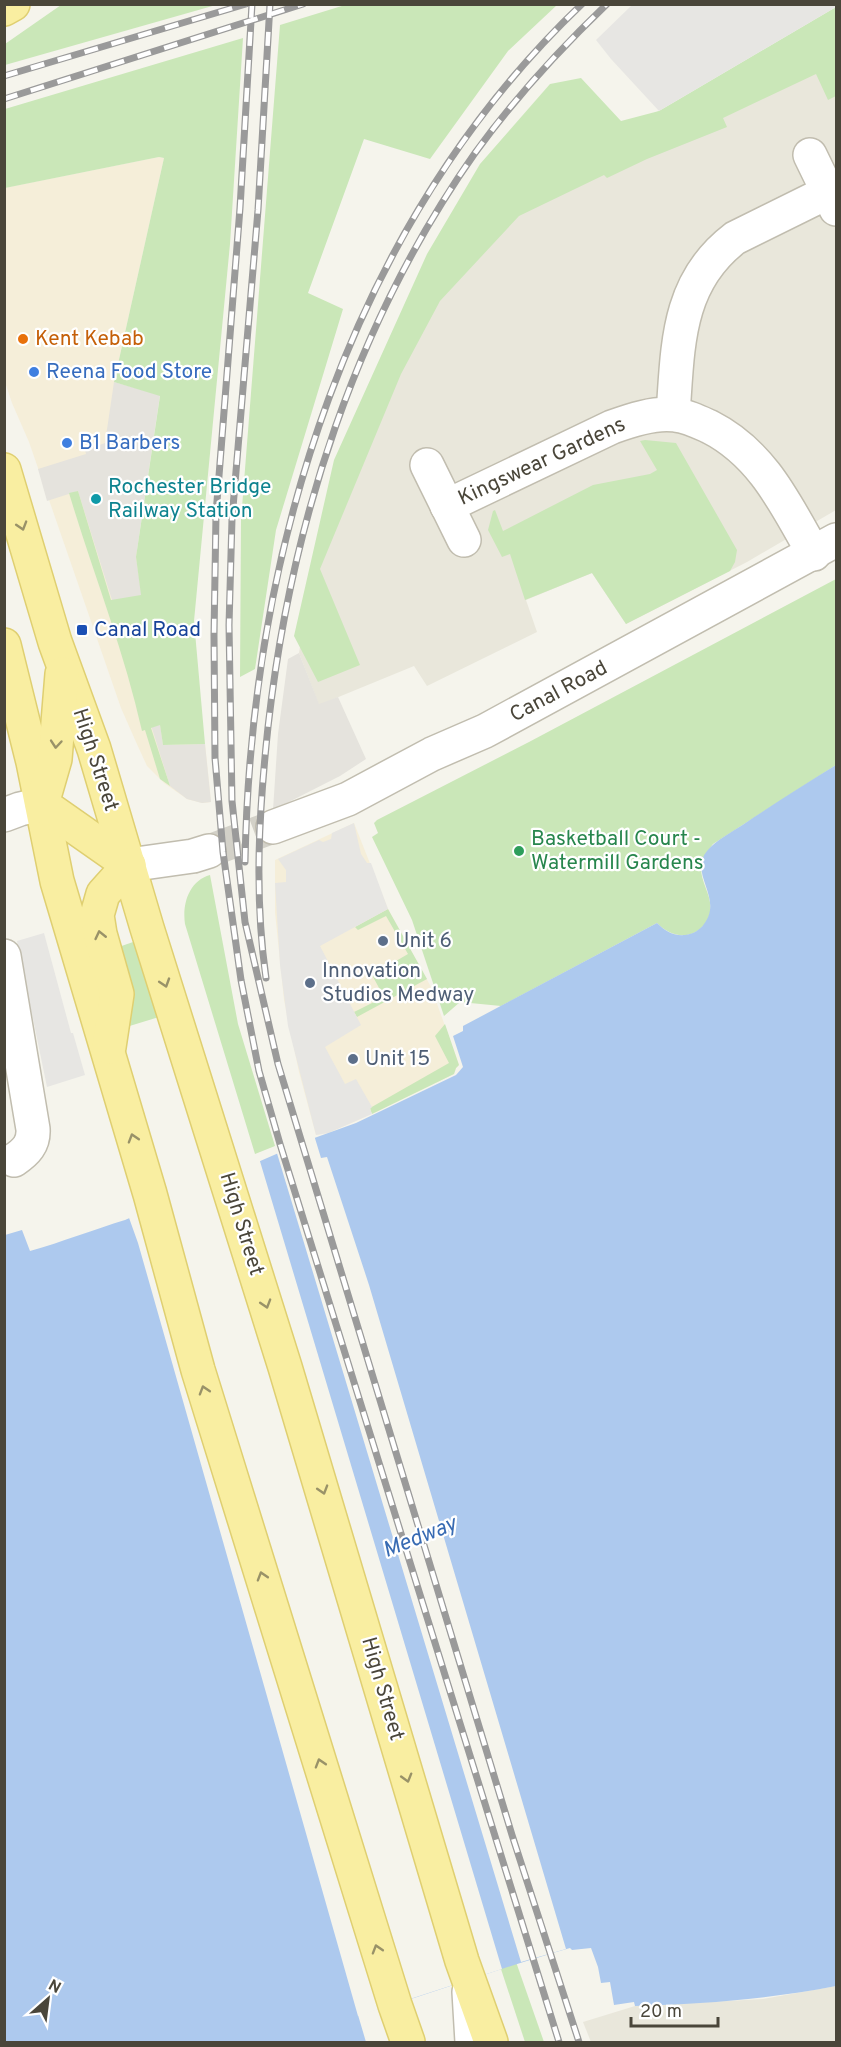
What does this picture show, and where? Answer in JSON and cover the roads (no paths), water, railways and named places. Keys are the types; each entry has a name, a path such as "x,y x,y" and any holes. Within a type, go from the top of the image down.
{"main road":[{"path":"4,9 13,4"},
{"name":"High Street","path":"4,470 63,665 93,748 224,1168 469,1981 491,2043"},
{"path":"4,645 42,804 57,880 150,1194 198,1370 394,2005 408,2043"},
{"path":"42,804 55,759 63,665"},
{"path":"42,804 129,865 103,894 98,911 100,934 117,993 108,1053"}],"street":[{"path":"673,414 682,321 689,297 708,263 726,244 735,238 832,200 810,155"},
{"name":"Kingswear Gardens","path":"447,506 612,427 640,419 673,414 692,419 719,432 751,456 825,547"},
{"name":"Kingswear Gardens","path":"427,465 464,540"},
{"name":"Canal Road","path":"273,827 348,799 432,754 485,731 825,547"},
{"path":"4,815 42,804"},
{"path":"129,865 193,856 209,851"},
{"path":"4,956 33,1129 33,1138 29,1148 14,1160"},
{"path":"469,1981 472,2043"}],"water":[{"name":"Medway","path":"836,765 836,1986 736,2000 635,2006 634,2002 614,2005 610,1982 601,1983 591,1948 572,1950 570,1948 358,2015 366,2042 5,2042 5,1235 22,1230 30,1251 125,1220 306,1141 356,1123 456,1075 463,1067 453,1036 463,1031 463,1026 657,923 666,931 677,935 698,930 709,914 709,895 701,868 702,859 707,851 724,836"}],"tunnel":[{"path":"209,851 273,827"}],"railway":[{"path":"4,76 246,4"},
{"path":"252,4 240,208 216,514 214,635 215,758 223,852 241,980 259,1071 280,1144 559,2042"},
{"path":"270,4 258,210 232,519 229,625 232,801 245,922 278,1064 512,1835 579,2042"},
{"path":"4,99 303,4"},
{"path":"245,862 252,744 268,627 293,511 329,398 375,290 432,187 501,91 582,4"},
{"path":"266,978 260,915 259,852 268,727 293,575 312,500 336,427 363,355 396,285 433,218 475,153 505,113 554,57 607,4"}],"place":[{"name":"Kent Kebab","path":"23,339"},
{"name":"Reena Food Store","path":"34,372"},
{"name":"B1 Barbers","path":"67,443"},
{"name":"Rochester Bridge Railway Station","path":"96,499"},
{"name":"Canal Road","path":"82,630"},
{"name":"Basketball Court - Watermill Gardens","path":"519,851"},
{"name":"Unit 6","path":"383,941"},
{"name":"Innovation Studios Medway","path":"310,983"},
{"name":"Unit 15","path":"353,1059"}]}
